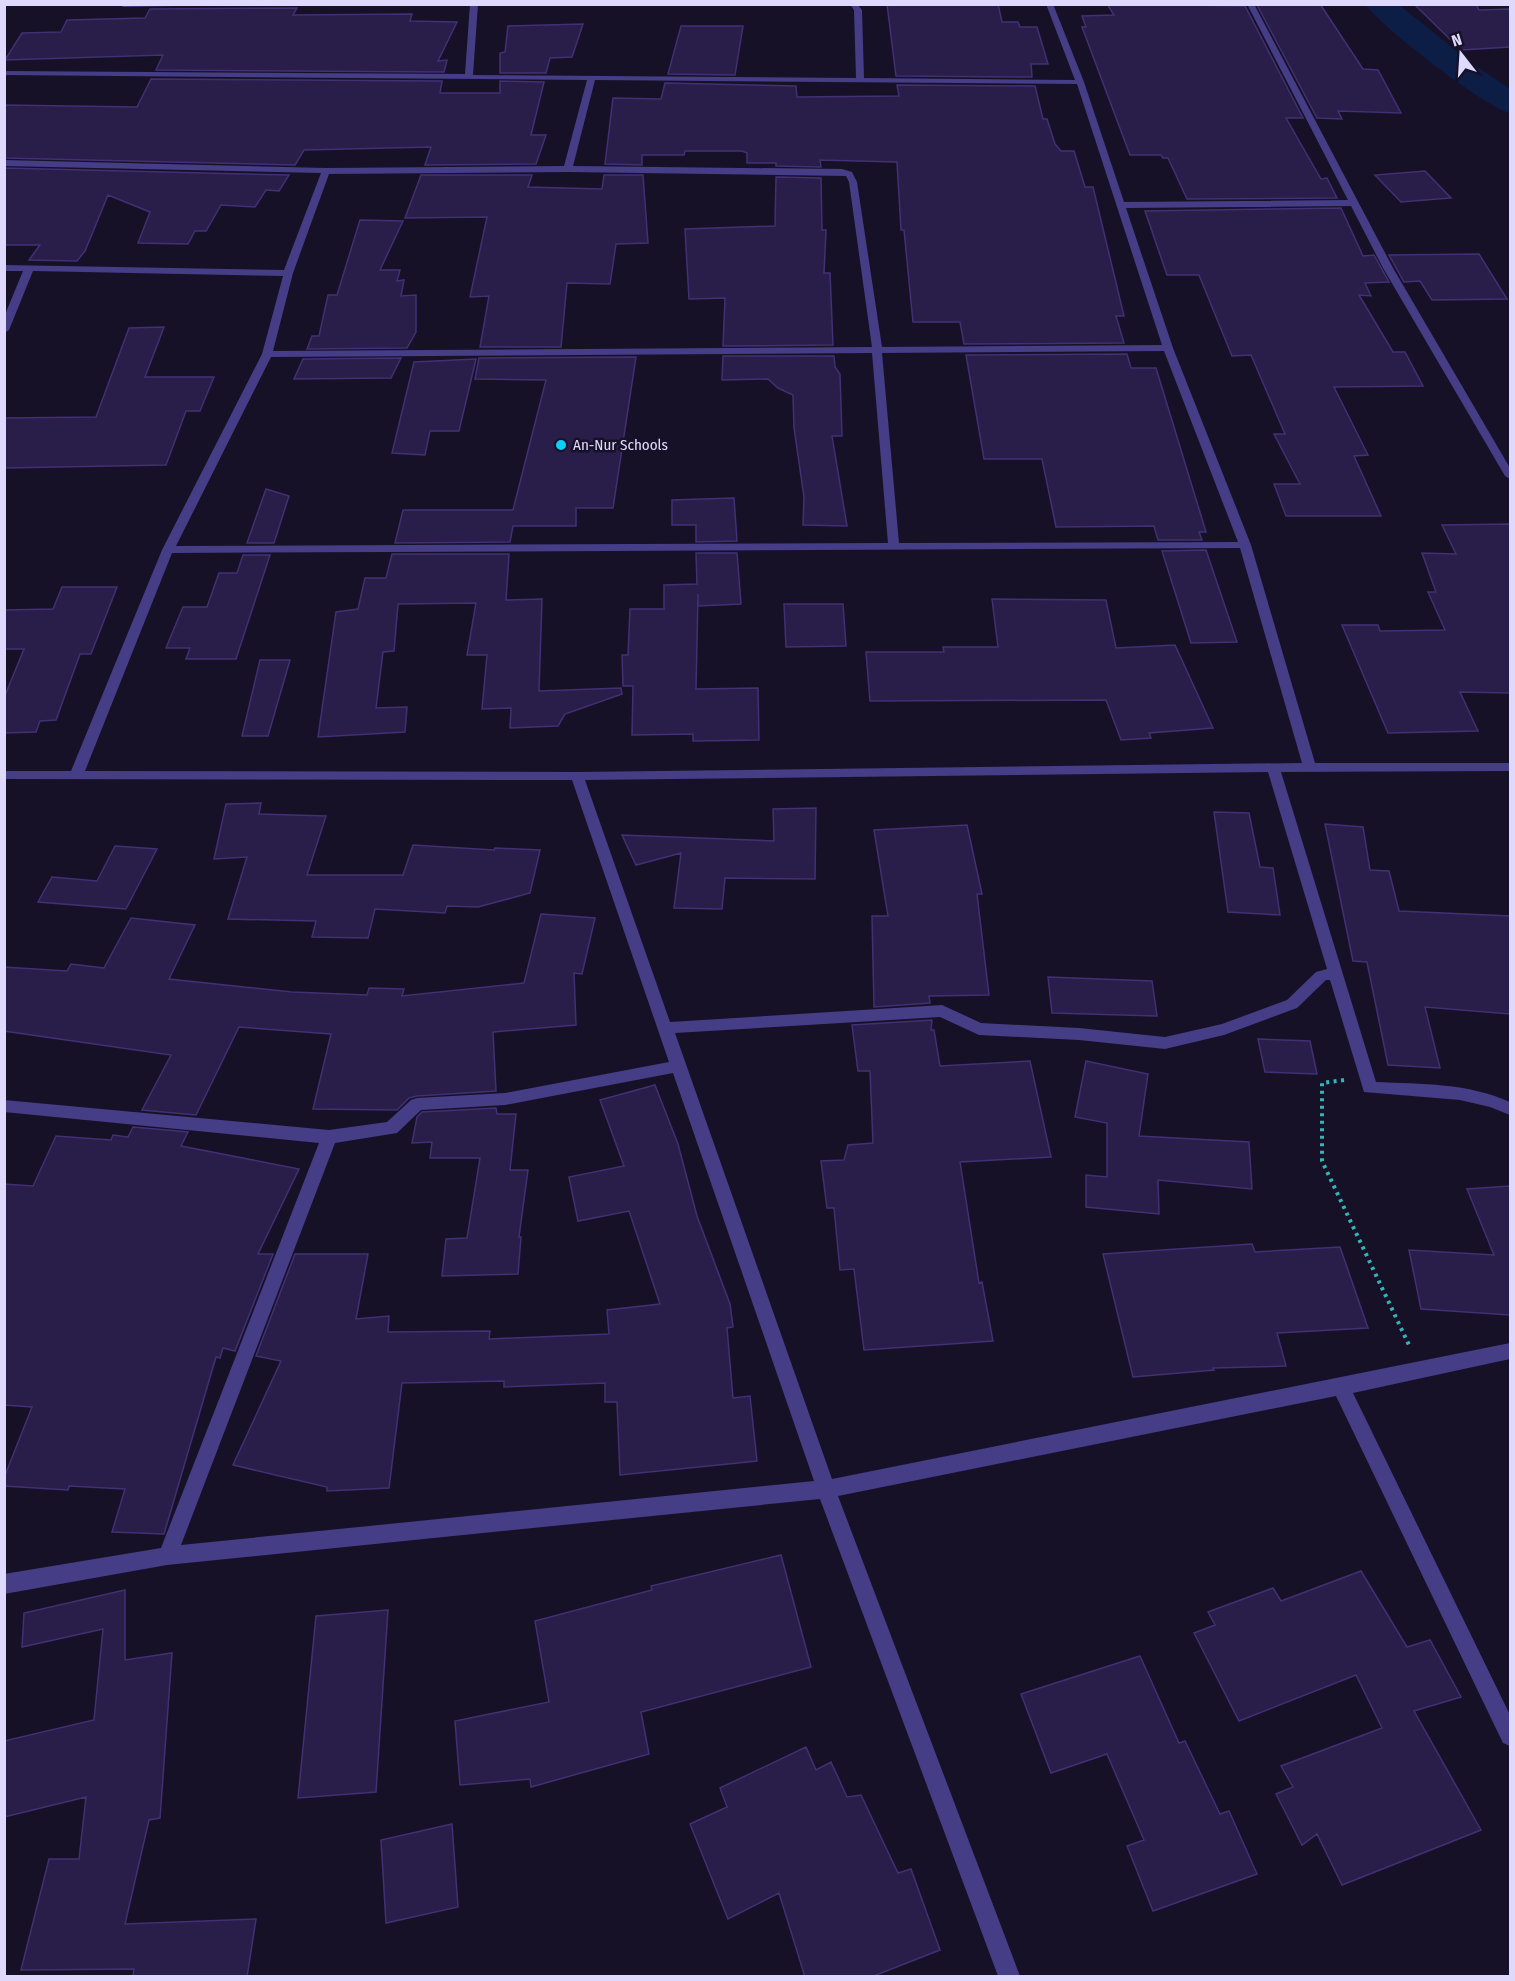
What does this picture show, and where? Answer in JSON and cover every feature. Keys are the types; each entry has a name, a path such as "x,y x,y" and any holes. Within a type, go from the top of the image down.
{"street":[{"path":"123,5 282,4"},
{"path":"469,75 474,4"},
{"path":"853,4 858,10 861,80"},
{"path":"1050,4 1080,82 1168,348 1245,545 1310,767"},
{"path":"1250,4 1388,268 1510,476"},
{"path":"4,73 469,75 591,79 1080,82"},
{"path":"568,169 591,79"},
{"path":"4,163 326,171 568,169 842,172 849,174 853,182 877,349 894,547"},
{"path":"77,773 168,550 267,354 288,273 326,171"},
{"path":"1119,205 1356,203"},
{"path":"4,268 288,273"},
{"path":"4,330 29,269"},
{"path":"267,354 1168,348"},
{"path":"168,550 1245,545"},
{"path":"4,775 77,773 577,776 1310,767 1510,767"},
{"path":"1274,768 1370,1088 1455,1094 1500,1103 1510,1109"},
{"path":"577,776 826,1490 1009,1977"},
{"path":"666,1028 942,1011 979,1029 1079,1034 1165,1043 1224,1029 1292,1004 1321,976 1334,973"},
{"path":"4,1106 329,1137 391,1128 417,1104 506,1099 679,1066"},
{"path":"167,1556 329,1137"},
{"path":"4,1584 167,1556 826,1490 1510,1351"},
{"path":"1341,1387 1510,1736"}],"path":[{"path":"1366,1077 1322,1083 1322,1161 1420,1370"}],"building":[{"path":"887,4 998,4 1002,22 1018,22 1020,27 1037,27 1048,64 1031,64 1032,77 896,76"},
{"path":"1107,4 1245,6 1303,118 1286,118 1321,179 1327,178 1337,198 1187,199 1168,158 1163,158 1161,155 1130,155 1082,27 1086,27 1082,16 1114,15"},
{"path":"1320,4 1363,69 1378,70 1401,113 1338,111 1342,119 1317,118 1257,5"},
{"path":"1414,4 1476,4 1479,10 1510,9 1510,47 1461,50"},
{"path":"297,8 293,15 412,14 410,21 457,22 438,61 447,60 444,72 156,70 163,55 5,60 22,33 61,32 67,20 145,18 150,9"},
{"path":"583,24 572,57 550,58 546,73 500,73 500,53 505,52 508,26"},
{"path":"681,26 743,26 735,75 668,74"},
{"path":"151,79 442,81 440,93 500,93 500,81 544,82 531,135 546,135 536,164 425,165 431,147 304,150 295,165 4,158 4,105 137,107"},
{"path":"665,83 796,86 797,97 899,96 897,85 1035,86 1043,119 1047,119 1055,144 1061,151 1074,151 1085,187 1093,187 1124,316 1116,316 1124,343 964,344 960,322 913,322 904,230 901,230 897,162 820,160 821,167 776,166 776,163 747,163 747,153 742,151 685,151 684,155 642,155 642,165 605,164 613,98 661,99"},
{"path":"4,168 289,175 279,191 266,190 255,207 221,205 206,231 195,231 188,244 138,243 150,212 108,195 85,251 77,261 29,260 40,245 4,245"},
{"path":"1425,171 1451,198 1401,202 1375,175"},
{"path":"421,175 532,175 528,187 602,189 604,175 643,175 648,243 616,244 610,284 567,283 561,347 480,347 489,296 470,297 487,217 405,218"},
{"path":"776,177 821,178 822,230 826,230 824,273 830,273 833,345 723,346 725,298 689,299 685,229 775,226"},
{"path":"1341,208 1363,256 1374,255 1389,282 1365,283 1371,296 1359,295 1393,352 1405,352 1423,386 1334,387 1368,455 1354,456 1381,516 1286,516 1274,484 1300,484 1274,434 1285,434 1251,355 1232,356 1199,275 1167,275 1145,211"},
{"path":"360,220 403,221 380,270 400,270 397,281 404,280 401,296 416,295 416,332 407,348 307,349 312,336 319,336 328,295 337,295"},
{"path":"1479,254 1507,299 1432,300 1420,281 1404,282 1389,255"},
{"path":"164,327 145,377 214,377 200,411 186,411 166,465 4,468 4,418 96,417 129,328"},
{"path":"1127,354 1131,368 1156,368 1206,532 1199,532 1202,540 1158,540 1154,526 1056,527 1042,459 984,459 966,355"},
{"path":"723,356 834,356 835,367 840,374 842,436 832,436 847,526 803,525 804,497 794,428 793,395 778,388 768,379 722,380"},
{"path":"636,357 613,508 576,508 576,526 513,526 510,542 395,543 403,510 513,510 546,380 475,379 479,358"},
{"path":"401,358 391,378 294,379 303,359"},
{"path":"476,359 459,431 430,431 425,455 392,453 414,362"},
{"path":"266,489 289,496 274,543 247,543"},
{"path":"734,498 737,541 696,542 696,525 672,525 672,500"},
{"path":"1510,524 1510,693 1460,692 1478,731 1388,733 1342,625 1378,625 1380,631 1445,630 1428,592 1436,592 1422,553 1456,554 1442,525"},
{"path":"1206,550 1237,642 1191,643 1162,551"},
{"path":"696,553 737,553 741,604 698,606 698,594 696,689 758,688 759,740 693,741 693,734 632,735 633,686 623,686 622,655 628,655 630,609 664,609 664,585 697,584"},
{"path":"392,554 509,554 506,600 542,599 539,691 621,688 622,694 565,714 558,726 510,728 511,708 482,709 487,655 467,655 476,603 398,604 394,651 383,652 376,708 407,707 405,732 318,737 336,612 358,609 365,578 386,578"},
{"path":"243,555 270,555 236,659 186,659 190,648 166,648 183,607 207,607 219,573 237,573"},
{"path":"62,587 117,587 91,654 80,654 56,720 40,721 36,732 4,733 4,698 24,649 4,649 4,610 53,609"},
{"path":"992,599 1106,600 1116,648 1175,645 1213,728 1149,733 1151,738 1121,740 1106,700 870,701 866,652 944,652 943,647 998,647"},
{"path":"784,604 843,604 846,646 786,647"},
{"path":"260,660 290,660 268,736 242,736"},
{"path":"261,803 259,814 326,816 307,875 403,875 413,845 494,850 495,848 540,850 530,893 478,907 447,906 445,913 375,909 368,938 312,937 316,921 228,919 247,857 214,859 226,804"},
{"path":"816,808 815,879 725,878 722,909 674,908 681,853 636,865 622,835 774,841 773,809"},
{"path":"1214,812 1249,813 1260,867 1273,868 1280,915 1228,912"},
{"path":"1325,824 1363,827 1370,870 1389,871 1399,911 1510,916 1510,1014 1425,1007 1440,1068 1388,1065 1367,962 1353,961"},
{"path":"967,825 982,894 977,894 989,995 929,996 930,1003 874,1007 872,916 888,916 874,830"},
{"path":"115,846 157,849 126,909 38,902 52,877 97,881"},
{"path":"541,914 595,918 582,974 574,973 576,1025 493,1032 496,1091 417,1096 409,1098 397,1110 313,1109 331,1034 239,1027 196,1115 142,1110 171,1055 4,1031 4,967 67,971 71,964 104,968 131,918 195,925 169,979 292,992 367,995 369,988 404,989 402,996 524,983"},
{"path":"1048,977 1152,981 1157,1016 1052,1013"},
{"path":"932,1020 931,1030 934,1030 940,1066 1030,1061 1051,1157 960,1162 979,1283 982,1282 993,1341 864,1350 854,1269 840,1270 834,1208 827,1208 821,1161 844,1160 848,1145 873,1143 870,1071 858,1071 852,1025"},
{"path":"1258,1039 1310,1041 1317,1074 1265,1072"},
{"path":"1086,1061 1148,1074 1139,1136 1249,1142 1252,1189 1158,1180 1159,1214 1086,1207 1086,1175 1107,1177 1107,1123 1075,1117"},
{"path":"655,1085 678,1144 697,1216 730,1304 733,1327 727,1328 733,1398 750,1396 757,1461 620,1475 617,1402 605,1402 605,1383 504,1387 504,1381 402,1383 389,1488 327,1491 327,1487 233,1465 281,1361 256,1356 295,1254 368,1254 356,1319 389,1316 388,1332 490,1331 489,1339 609,1334 607,1310 660,1304 629,1211 578,1221 569,1177 624,1166 600,1100"},
{"path":"496,1108 497,1114 516,1114 510,1170 528,1170 519,1237 521,1237 518,1274 442,1276 446,1239 467,1238 480,1158 430,1158 432,1142 412,1143 417,1117 422,1112"},
{"path":"133,1127 188,1132 181,1146 299,1169 258,1254 273,1254 235,1351 223,1348 220,1358 216,1357 164,1534 112,1532 125,1489 69,1486 68,1490 4,1486 4,1478 32,1407 4,1405 4,1184 33,1186 56,1136 111,1140 113,1135 128,1137"},
{"path":"1510,1186 1510,1315 1421,1309 1409,1250 1494,1255 1467,1189"},
{"path":"1252,1244 1255,1252 1340,1247 1368,1328 1277,1333 1286,1366 1213,1368 1214,1370 1133,1377 1103,1254"},
{"path":"781,1555 811,1667 641,1712 649,1754 531,1787 530,1779 460,1785 455,1721 549,1702 535,1621 652,1590 651,1586"},
{"path":"1361,1571 1407,1647 1430,1640 1461,1697 1414,1711 1481,1830 1342,1885 1317,1834 1302,1845 1276,1794 1293,1787 1281,1766 1382,1728 1356,1675 1239,1721 1194,1633 1215,1625 1208,1612 1273,1588 1281,1601"},
{"path":"125,1590 125,1660 172,1653 160,1818 149,1820 125,1924 256,1919 247,1977 133,1977 134,1969 21,1970 49,1859 79,1859 86,1797 4,1817 4,1741 94,1720 103,1629 22,1647 24,1613"},
{"path":"388,1610 376,1792 298,1798 316,1616"},
{"path":"1140,1656 1179,1743 1185,1741 1220,1814 1229,1811 1257,1874 1153,1911 1127,1846 1144,1840 1107,1754 1051,1773 1021,1694"},
{"path":"806,1747 816,1770 831,1762 847,1797 861,1795 898,1873 911,1869 940,1950 871,1977 805,1977 779,1893 728,1919 690,1824 727,1807 720,1788"},
{"path":"452,1824 458,1907 386,1923 381,1840"}],"waterway":[{"path":"1379,4 1462,71 1510,103"}],"place":[{"name":"An-Nur Schools","path":"561,445"}]}
